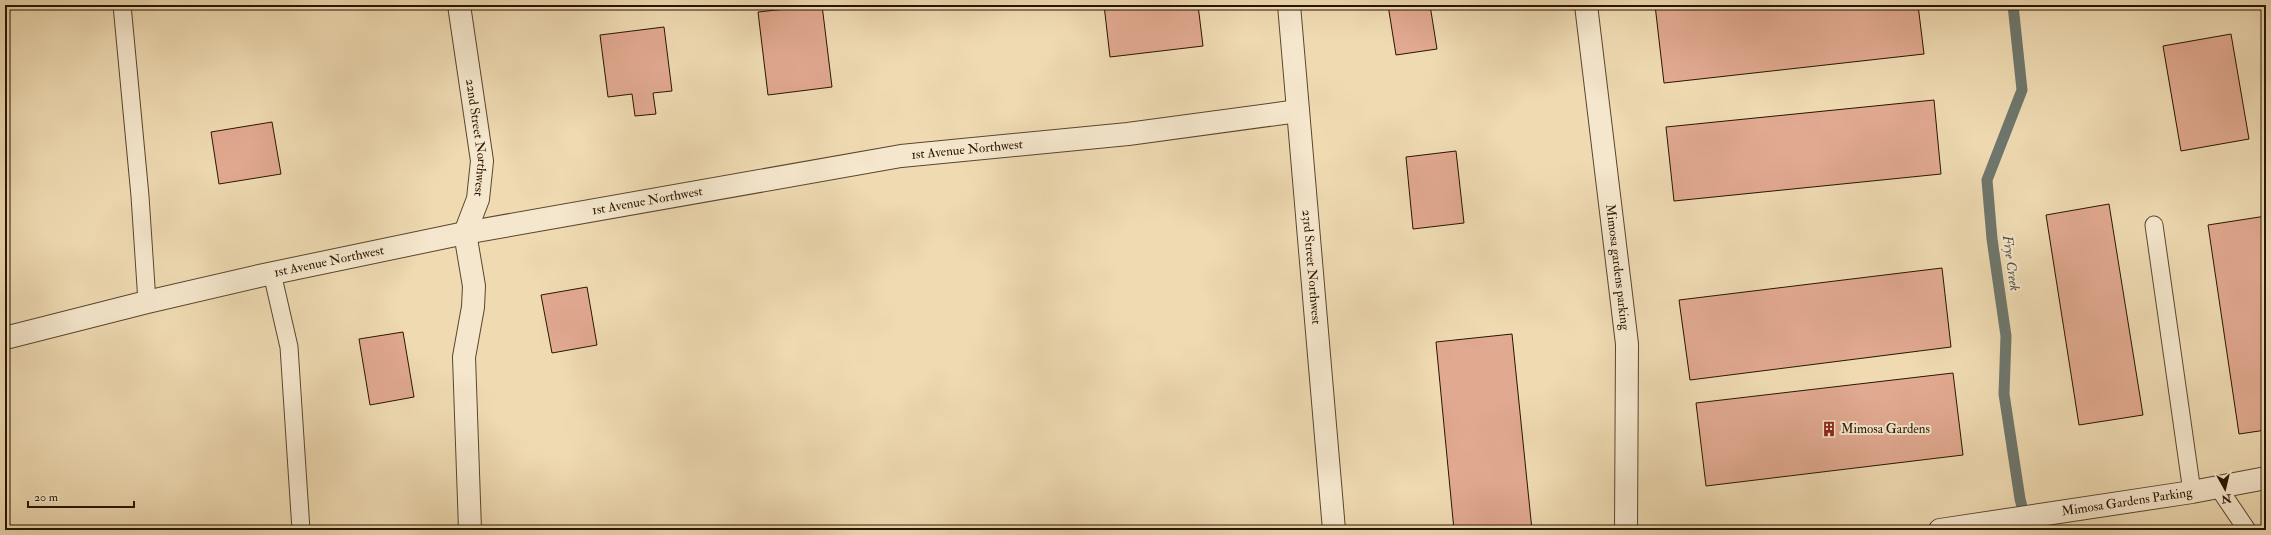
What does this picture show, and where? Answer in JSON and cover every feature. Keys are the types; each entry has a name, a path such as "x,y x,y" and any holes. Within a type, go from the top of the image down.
{"street":[{"name":"22nd Street Northwest","path":"459,5 482,160 478,199 465,233"},
{"name":"23rd Street Northwest","path":"1289,5 1334,530"},
{"name":"Mimosa gardens parking","path":"1586,5 1627,344 1626,530"},
{"name":"1st Avenue Northwest","path":"5,338 147,302 272,273 465,233 901,156 1128,134 1298,111"},
{"path":"465,233 474,286 473,307 464,357 470,530"},
{"name":"Mimosa Gardens Parking","path":"1940,530 2192,492 2266,478"}],"lane":[{"path":"122,5 140,196 147,302"},
{"path":"2154,225 2192,492"},
{"path":"272,273 289,347 301,530"},
{"path":"2218,487 2246,530"}],"building":[{"path":"822,5 832,87 768,95 758,12"},
{"path":"1104,5 1198,5 1203,46 1110,57"},
{"path":"1388,5 1430,5 1437,49 1396,55"},
{"path":"1655,5 1918,5 1924,54 1664,83"},
{"path":"664,27 672,91 653,93 656,114 635,116 632,94 608,97 600,35"},
{"path":"2231,34 2249,139 2181,151 2163,46"},
{"path":"1934,100 1941,174 1674,201 1666,127"},
{"path":"272,122 281,174 219,184 211,132"},
{"path":"1456,151 1464,223 1413,229 1406,157"},
{"path":"2109,204 2143,415 2079,425 2046,215"},
{"path":"2266,216 2266,430 2239,434 2208,225"},
{"path":"1942,268 1951,347 1690,380 1679,300"},
{"path":"587,287 597,345 552,353 541,295"},
{"path":"403,332 414,397 370,405 359,339"},
{"path":"1512,334 1532,530 1454,530 1436,342"},
{"name":"Mimosa Gardens","path":"1953,373 1963,455 1706,486 1696,403"}],"waterway":[{"name":"Frye Creek","path":"2013,5 2022,90 1987,180 1992,239 2006,336 2004,394 2020,499 2028,530"}],"place":[{"name":"Mimosa Gardens","path":"1829,429"}]}
